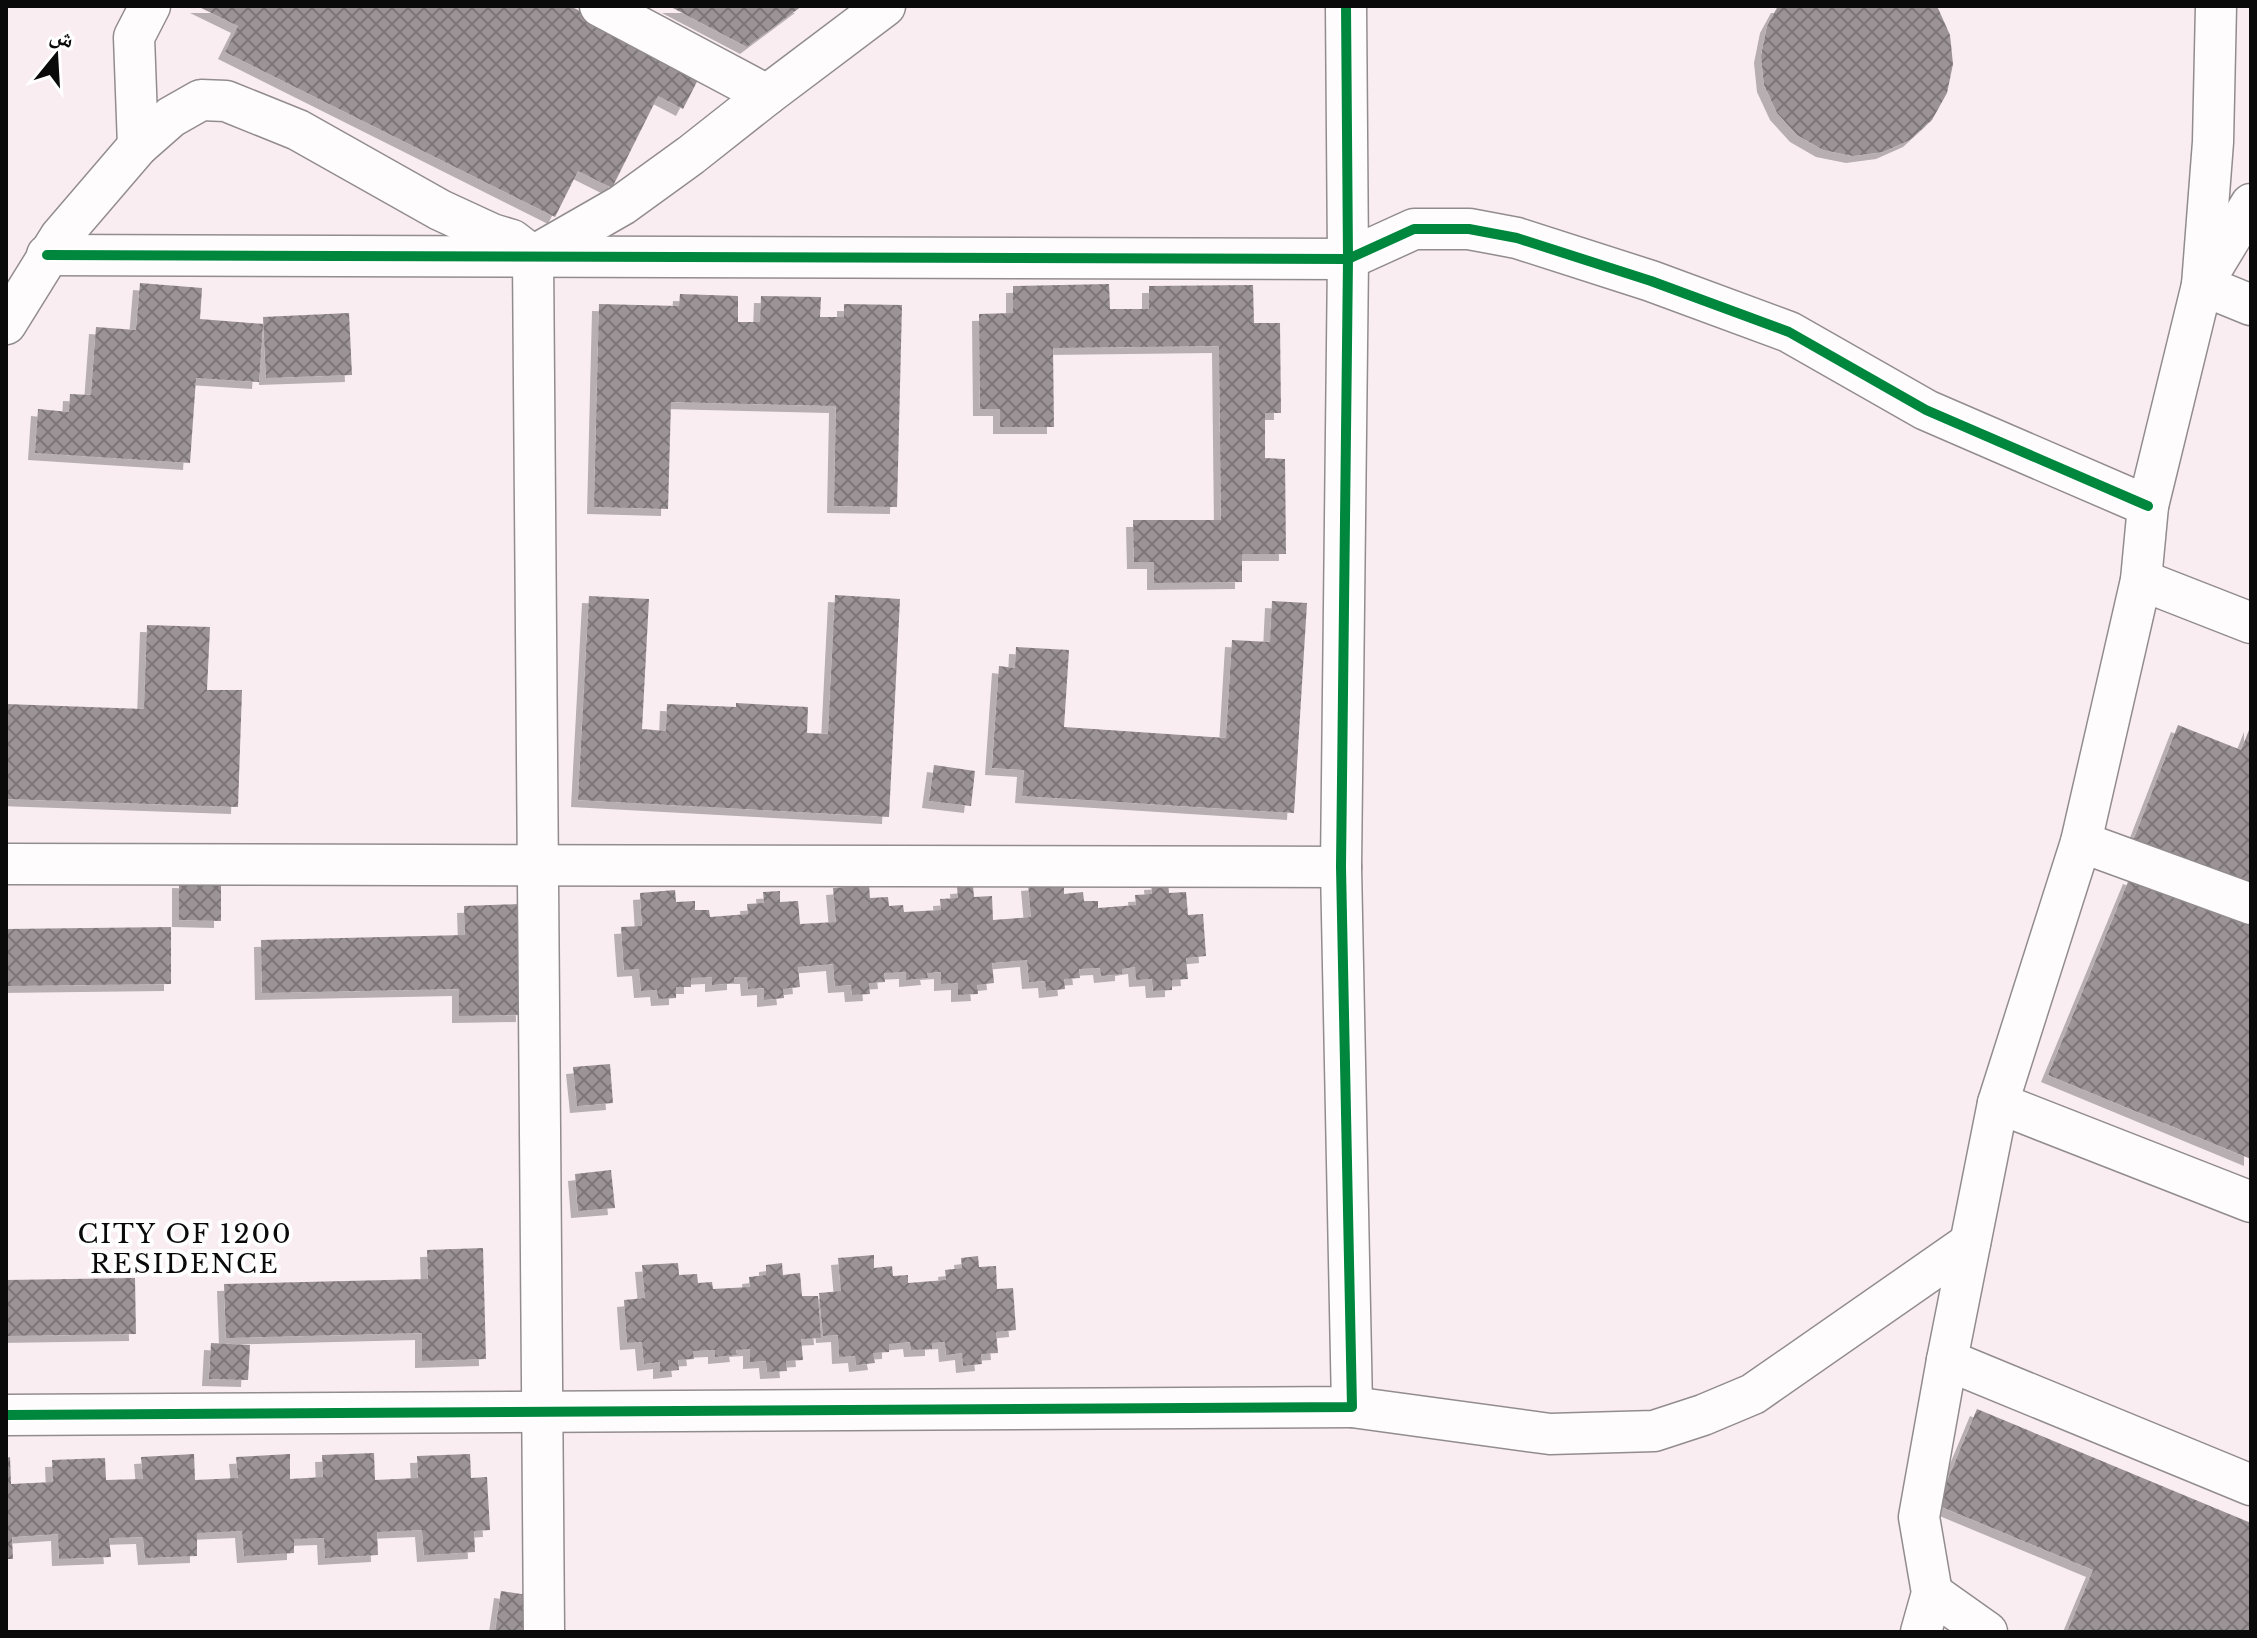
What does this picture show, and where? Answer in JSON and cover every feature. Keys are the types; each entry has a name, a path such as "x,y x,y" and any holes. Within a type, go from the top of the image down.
{"street":[{"path":"138,146 134,37 150,6"},
{"path":"600,6 767,95"},
{"path":"533,256 622,205 885,6"},
{"path":"1346,6 1348,259 1341,867 1352,1407"},
{"path":"1921,1632 1932,1593 1919,1517 1998,1103 2081,842 2141,580 2148,506 2202,285 2213,142 2216,6"},
{"path":"6,324 60,237 138,146 171,117 201,100 226,101 298,130 440,210 512,240 533,256"},
{"path":"2202,285 2251,204"},
{"path":"47,255 1348,259 1414,229 1469,229 1517,238 1651,281 1789,332 1926,410 2148,506"},
{"path":"533,256 544,1632"},
{"path":"2202,285 2251,305"},
{"path":"2141,580 2251,623"},
{"path":"2081,842 2251,904"},
{"path":"6,864 1341,867"},
{"path":"1998,1103 2251,1202"},
{"path":"6,1415 1352,1407 1550,1434 1654,1431 1753,1394 1970,1243"},
{"path":"1947,1360 2251,1485"},
{"path":"1932,1593 1987,1632"}],"building":[{"path":"197,6 570,6 702,72 683,109 658,96 612,188 578,171 555,217 225,52 238,26"},
{"path":"669,6 802,6 747,47"},
{"path":"1778,6 1937,6 1950,35 1953,64 1947,93 1932,120 1910,140 1883,152 1853,156 1823,150 1797,135 1777,113 1764,85 1761,56 1767,26"},
{"path":"140,283 202,288 200,319 263,324 259,382 196,378 190,463 35,453 38,409 69,412 70,394 91,395 96,327 136,330"},
{"path":"1109,284 1110,309 1149,309 1149,286 1253,285 1254,323 1280,323 1281,413 1265,413 1265,458 1285,459 1286,554 1242,554 1242,582 1154,583 1154,562 1134,562 1133,520 1221,520 1219,346 1053,348 1054,427 1000,427 1000,409 980,409 979,314 1013,313 1013,286"},
{"path":"680,294 738,296 738,322 760,322 761,296 821,297 820,317 844,317 844,304 902,305 897,507 834,506 836,406 671,402 668,509 594,507 599,304 679,306"},
{"path":"349,313 352,375 266,378 263,317"},
{"path":"835,595 900,599 889,817 578,800 589,596 649,599 642,729 666,731 667,704 736,707 736,703 808,707 807,733 828,734"},
{"path":"1272,601 1307,603 1294,813 1022,796 1024,770 992,768 999,666 1015,668 1016,647 1069,650 1064,727 1226,738 1232,640 1270,642"},
{"path":"147,625 210,627 207,690 242,690 238,807 6,799 6,704 144,709"},
{"path":"2178,725 2241,750 2251,725 2251,887 2133,841"},
{"path":"934,765 975,771 971,806 929,801"},
{"path":"2130,877 2251,926 2251,1159 2048,1075"},
{"path":"179,881 221,882 221,921 179,920"},
{"path":"1064,881 1064,894 1083,892 1084,901 1098,901 1098,908 1136,905 1135,895 1152,894 1151,883 1168,882 1169,893 1186,892 1188,915 1203,914 1206,956 1186,958 1188,979 1172,980 1172,990 1153,991 1152,979 1136,980 1135,967 1122,969 1122,974 1101,976 1100,968 1079,969 1080,978 1064,979 1065,989 1046,991 1045,981 1029,982 1027,960 992,963 994,983 977,985 978,994 958,995 958,983 941,984 941,972 927,973 928,978 906,980 906,972 884,973 885,982 869,983 870,994 852,995 851,985 835,986 833,964 798,967 800,987 783,989 784,998 764,1000 764,988 748,989 747,977 734,977 734,983 712,985 712,977 691,978 691,987 676,987 676,998 658,999 657,990 641,991 639,969 624,970 621,927 642,926 640,893 675,890 676,902 695,901 695,910 709,910 710,917 748,914 747,904 764,903 763,892 780,891 780,902 798,901 800,924 836,922 833,888 869,885 870,898 888,897 889,906 903,905 904,912 941,910 940,899 958,898 957,887 973,886 974,897 992,896 993,920 1031,917 1028,884"},
{"path":"520,904 523,1015 459,1016 459,989 262,993 261,940 465,935 464,906"},
{"path":"171,927 171,984 6,986 6,929"},
{"path":"610,1064 613,1103 577,1106 573,1067"},
{"path":"611,1170 615,1208 578,1211 575,1174"},
{"path":"483,1248 486,1359 422,1361 422,1333 226,1338 224,1284 428,1279 427,1250"},
{"path":"874,1255 874,1268 892,1266 893,1276 908,1275 908,1283 946,1280 945,1270 962,1268 961,1258 978,1256 979,1267 996,1266 997,1289 1013,1288 1016,1330 996,1332 998,1353 981,1354 982,1364 963,1366 962,1353 946,1355 945,1342 932,1343 932,1349 911,1350 910,1342 889,1344 889,1352 873,1353 875,1363 856,1365 855,1356 839,1357 838,1335 823,1336 819,1293 841,1291 838,1258"},
{"path":"678,1263 679,1275 697,1274 698,1283 712,1282 713,1289 750,1287 749,1277 766,1275 766,1265 782,1263 783,1275 800,1273 802,1296 818,1296 821,1338 801,1339 803,1360 786,1361 787,1371 767,1372 766,1361 750,1362 750,1349 736,1350 737,1355 715,1357 715,1350 693,1351 694,1359 678,1360 679,1370 660,1372 660,1362 644,1364 642,1342 627,1343 624,1300 645,1298 642,1265"},
{"path":"135,1278 136,1334 6,1336 6,1280"},
{"path":"211,1343 250,1345 248,1380 209,1379"},
{"path":"1977,1409 2251,1523 2251,1632 2067,1632 2093,1570 1937,1505"},
{"path":"374,1453 375,1480 418,1478 417,1456 470,1454 471,1478 487,1477 490,1530 474,1531 475,1552 424,1555 422,1530 377,1532 378,1555 325,1558 324,1538 294,1539 294,1553 244,1556 242,1531 197,1533 197,1556 145,1558 143,1537 109,1538 111,1557 59,1559 58,1534 12,1537 13,1559 6,1559 6,1458 10,1457 11,1484 53,1482 52,1460 105,1458 106,1480 143,1479 141,1457 194,1454 195,1480 238,1478 236,1457 290,1454 290,1479 323,1477 322,1455"},
{"path":"501,1591 541,1597 535,1632 495,1632"}],"cycle path":[{"path":"6,1415 1352,1407 1341,867 1348,259 1346,6"},
{"path":"47,255 1348,259 1414,229 1469,229 1517,238 1651,281 1789,332 1926,410 2148,506"}],"district":[{"name":"CITY OF 1200 RESIDENCE","path":"185,1249"}]}
